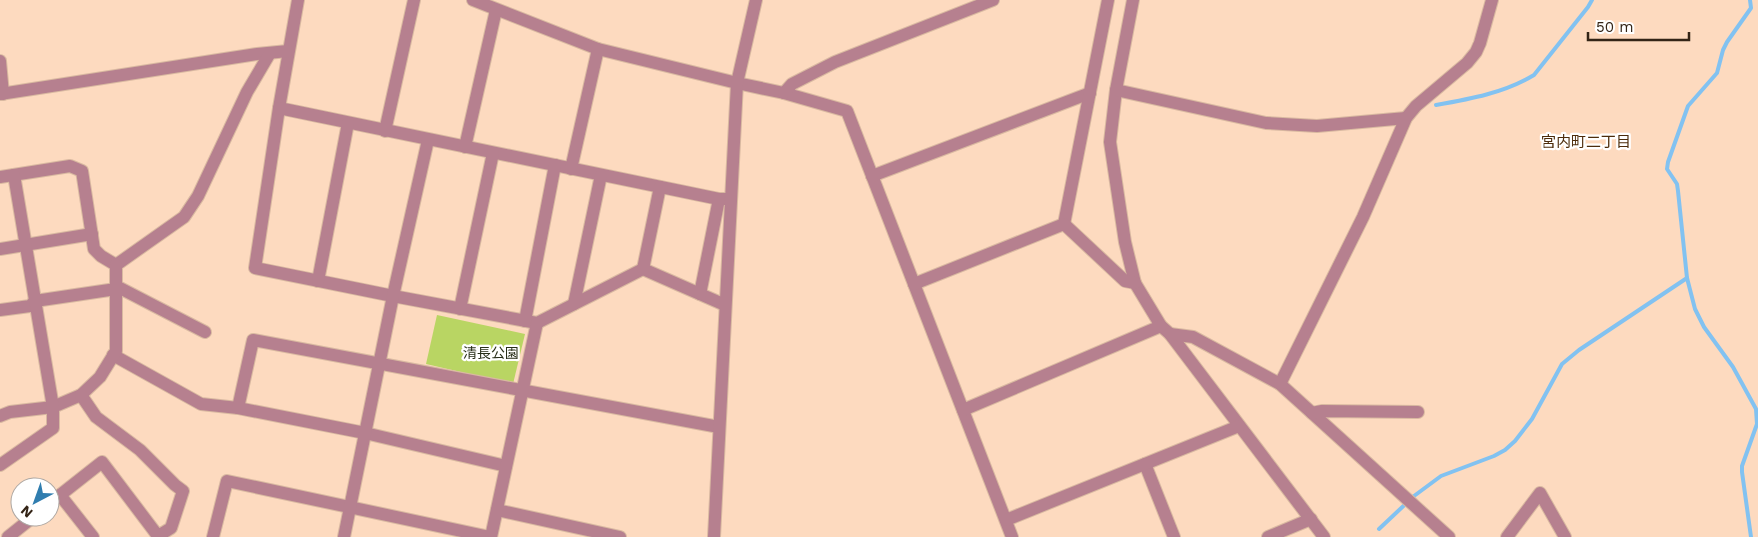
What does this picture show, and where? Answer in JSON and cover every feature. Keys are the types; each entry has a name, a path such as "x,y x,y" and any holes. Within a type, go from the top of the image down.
{"street":[{"path":"298,0 288,51 255,268 531,322 574,304 643,269"},
{"path":"385,131 414,0"},
{"path":"474,0 598,49 784,93 847,111 1012,537"},
{"path":"714,537 726,305 725,199 737,83 756,0"},
{"path":"784,93 792,84 835,62 993,0"},
{"path":"1064,224 1108,0"},
{"path":"1133,0 1116,90 1110,142 1125,242 1135,283 1166,330 1324,537"},
{"path":"1280,384 1363,217 1406,118 1416,106 1468,63 1480,43 1492,0"},
{"path":"466,147 496,10"},
{"path":"571,169 598,49"},
{"path":"0,60 2,94 257,54 288,51"},
{"path":"116,265 184,217 198,196 247,92 270,53"},
{"path":"1116,90 1266,122 1316,126 1406,118"},
{"path":"872,176 1090,93"},
{"path":"279,108 428,140 725,199"},
{"path":"318,281 348,123"},
{"path":"344,537 393,296 428,140"},
{"path":"460,309 493,153"},
{"path":"213,537 227,481 491,537 522,390 555,165"},
{"path":"0,178 70,166 82,172 94,249 100,256 116,265"},
{"path":"0,465 53,428 53,407 14,175"},
{"path":"574,304 601,175"},
{"path":"643,269 660,187"},
{"path":"700,294 725,199"},
{"path":"1064,224 1125,281 1135,283"},
{"path":"914,284 1064,224"},
{"path":"0,249 92,234"},
{"path":"0,416 10,412 53,407 81,395 100,377 116,351 116,265"},
{"path":"643,269 726,305"},
{"path":"0,310 30,306 35,301 116,288 205,332"},
{"path":"963,410 1166,330 1193,337 1280,384 1449,537"},
{"path":"238,408 253,340 719,427"},
{"path":"113,355 201,404 238,408 365,433 506,466"},
{"path":"60,495 102,462 158,536 171,528 183,491 174,485 140,450 96,417 81,395"},
{"path":"1312,413 1322,410 1418,412"},
{"path":"1006,520 1239,426"},
{"path":"1145,464 1174,537"},
{"path":"1507,537 1540,493 1564,537"},
{"path":"60,504 93,537"},
{"path":"497,510 620,537"},
{"path":"1268,537 1311,519"},
{"path":"8,537 20,527"}],"green space":[{"name":"清長公園","path":"437,315 525,334 513,384 426,364"}],"waterway":[{"path":"1436,105 1499,91 1534,75 1592,0"},
{"path":"1750,0 1751,8 1727,42 1717,73 1688,106 1667,169 1677,184 1687,278 1695,309 1704,327 1733,367 1756,409 1757,424 1742,466 1751,537"},
{"path":"1379,529 1414,496 1441,476 1505,450 1515,441 1532,419 1562,364 1579,350 1687,278"}],"district":[{"name":"宮内町二丁目","path":"1586,142"}]}
